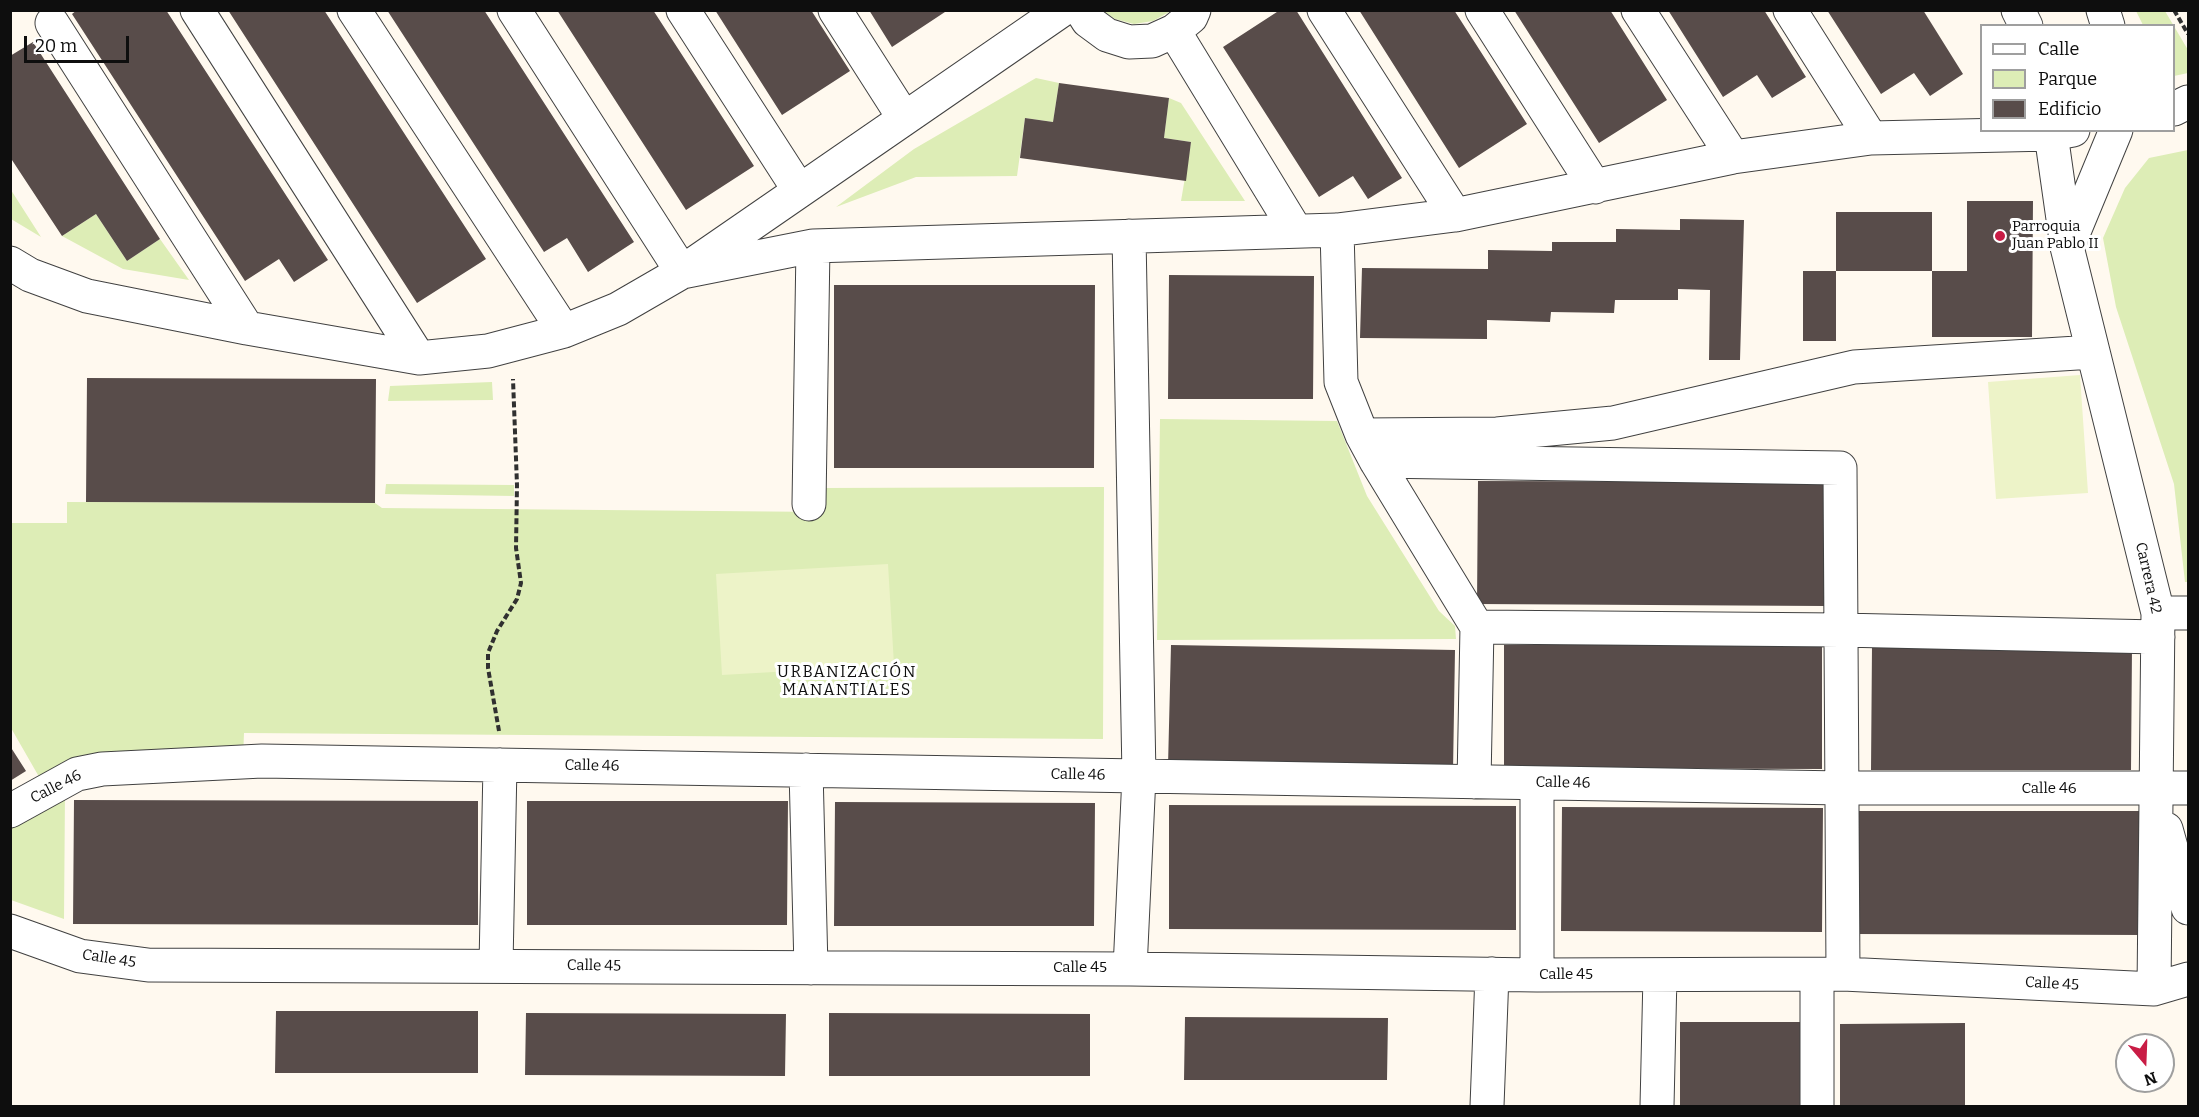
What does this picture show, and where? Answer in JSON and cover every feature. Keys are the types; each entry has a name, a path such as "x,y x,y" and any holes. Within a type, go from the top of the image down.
{"street":[{"path":"197,10 419,358"},
{"path":"354,10 564,331"},
{"path":"514,10 682,272"},
{"path":"683,10 799,190"},
{"path":"835,10 904,118"},
{"path":"10,263 30,275 87,296 247,328 419,358 488,351 564,331 618,309 682,272 1062,10"},
{"path":"1081,10 1088,21 1107,35 1129,42 1152,41 1184,21 1296,231"},
{"path":"1324,10 1455,215"},
{"path":"1482,10 1595,187"},
{"path":"1638,10 1733,157"},
{"path":"1790,10 1871,138"},
{"path":"2018,10 2025,24"},
{"path":"52,23 247,328"},
{"path":"682,272 813,246 1337,230 1455,215 1733,157 1871,138 2062,132"},
{"name":"Carrera 42","path":"2062,132 2067,247 2093,352 2168,621 2155,789 2154,989"},
{"path":"2067,247 2115,132"},
{"path":"1337,230 1341,382 1369,448 1478,627 1474,782"},
{"path":"1129,236 1138,776 1130,969"},
{"path":"809,504 813,246"},
{"path":"1369,448 1613,423 1854,367 2093,352"},
{"path":"1369,448 1840,468 1843,788 1830,975 1817,1107"},
{"path":"1478,627 1840,630 2168,621"},
{"name":"Calle 46","path":"10,811 78,774 102,768 262,761 1843,788 2188,788"},
{"path":"496,965 500,765"},
{"path":"806,770 811,968"},
{"path":"1537,783 1537,975"},
{"path":"2155,789 2188,908"},
{"name":"Calle 45","path":"10,931 80,956 148,965 496,965 1130,969 1537,975 1830,975 2154,989 2188,979"},
{"path":"1487,1107 1492,974"},
{"path":"1657,1107 1660,975"}],"path":[{"path":"2175,10 2188,34"},
{"path":"500,765 499,736 488,668 488,653 497,631 517,599 521,583 516,548 517,484 513,381 507,346"}],"green space":[{"path":"1171,10 1153,21 1134,24 1115,19 1103,11"},
{"path":"2136,11 2165,11 2173,24 2142,24"},
{"path":"2175,28 2188,50 2188,73 2175,76"},
{"path":"1036,78 1059,83 1053,122 1025,118 1017,176 916,177 836,207 914,149"},
{"path":"1169,98 1181,103 1245,201 1181,201 1191,142 1164,138"},
{"path":"2188,150 2188,582 2185,582 2174,484 2116,307 2103,238 2125,188 2149,158"},
{"path":"11,190 41,237 11,219"},
{"path":"96,214 127,261 160,239 189,280 123,269 62,236"},
{"path":"2080,375 2088,493 1996,499 1988,382"},
{"path":"492,382 493,400 388,401 390,386"},
{"path":"1160,419 1337,421 1367,496 1439,611 1455,626 1456,639 1157,640"},
{"path":"386,484 514,485 514,496 385,494"},
{"path":"1104,487 1103,739 244,733 243,759 42,782 11,728 10,523 67,523 67,502 375,503 382,508 825,512 824,488"},
{"path":"888,564 894,665 722,675 716,574"},
{"path":"65,793 64,919 11,900 10,827"}],"building":[{"path":"77,10 166,10 328,260 294,282 279,259 245,281 72,14"},
{"path":"228,10 324,10 486,259 417,303"},
{"path":"387,10 484,10 634,242 588,272 567,238 544,252"},
{"path":"557,10 653,10 754,166 686,210"},
{"path":"715,10 811,10 850,71 782,115"},
{"path":"869,10 948,10 892,47"},
{"path":"1280,10 1296,10 1402,178 1368,199 1353,176 1319,197 1223,47"},
{"path":"1359,10 1454,10 1527,124 1459,168"},
{"path":"1514,10 1610,10 1667,100 1599,143"},
{"path":"1668,10 1764,10 1806,77 1772,98 1757,75 1723,97"},
{"path":"1827,10 1923,10 1963,74 1930,96 1914,73 1881,94"},
{"path":"33,42 160,239 127,261 96,214 62,236 10,157 10,56"},
{"path":"1059,83 1169,98 1164,138 1191,142 1186,181 1020,158 1025,118 1053,122"},
{"name":"Parroquia Juan Pablo II","path":"1967,201 2033,201 2032,337 1932,337 1932,271 1967,271"},
{"path":"1836,212 1932,212 1932,271 1836,271"},
{"path":"1680,219 1744,220 1740,360 1709,360 1710,290 1678,289 1678,300 1615,300 1614,313 1551,312 1550,322 1487,320 1487,339 1360,338 1362,268 1488,269 1488,250 1552,251 1552,242 1616,242 1616,229 1680,230"},
{"path":"1803,271 1836,271 1836,341 1803,341"},
{"path":"1169,275 1314,276 1313,399 1168,399"},
{"path":"834,285 1095,285 1094,468 834,468"},
{"path":"87,378 376,379 375,503 86,502"},
{"path":"1478,481 1825,482 1824,606 1477,604"},
{"path":"1171,645 1455,650 1453,771 1168,766"},
{"path":"1504,645 1822,645 1822,769 1504,768"},
{"path":"1872,646 2132,647 2131,770 1871,770"},
{"path":"10,746 26,771 10,781"},
{"path":"74,800 478,801 478,925 73,924"},
{"path":"527,801 788,801 787,925 527,925"},
{"path":"835,802 1095,803 1094,926 834,926"},
{"path":"1169,805 1516,806 1516,930 1169,929"},
{"path":"1562,807 1823,808 1822,932 1561,931"},
{"path":"1855,811 2144,811 2143,935 1854,934"},
{"path":"276,1011 478,1011 478,1073 275,1073"},
{"path":"526,1013 786,1014 785,1076 525,1075"},
{"path":"829,1013 1090,1014 1090,1076 829,1076"},
{"path":"1185,1017 1388,1018 1387,1080 1184,1080"},
{"path":"1680,1022 1804,1022 1804,1106 1680,1106"},
{"path":"1965,1023 1965,1106 1840,1106 1840,1024"}],"place":[{"name":"Parroquia Juan Pablo II","path":"2000,236"}],"district":[{"name":"URBANIZACIÓN MANANTIALES","path":"847,682"}]}
